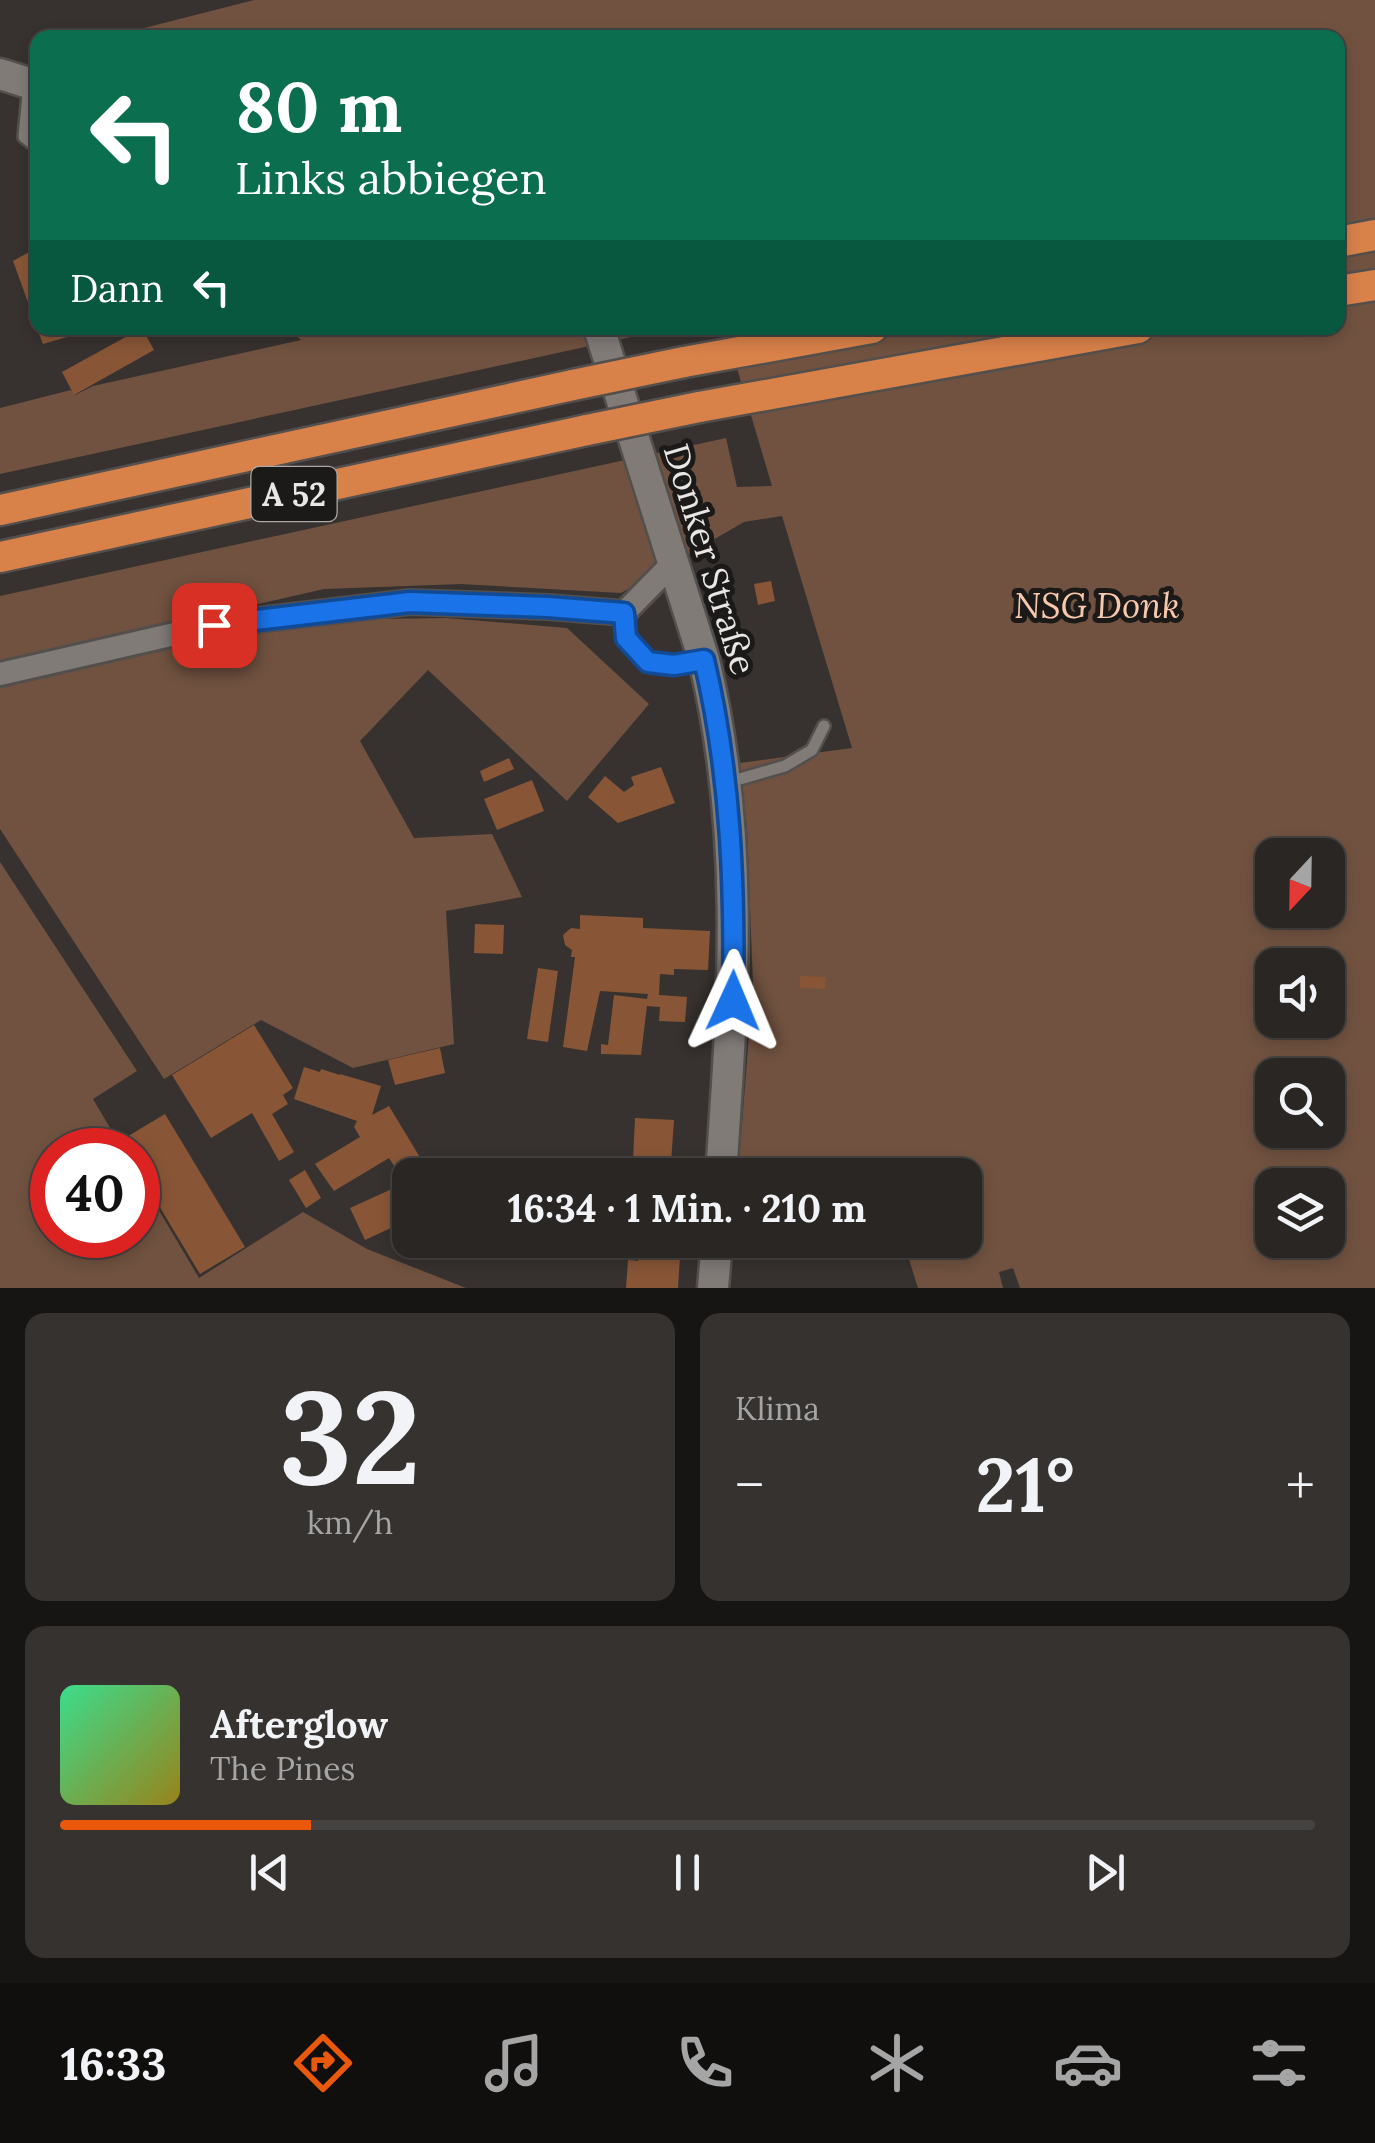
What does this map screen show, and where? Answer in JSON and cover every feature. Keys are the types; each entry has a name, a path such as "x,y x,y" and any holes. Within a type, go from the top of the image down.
{"highway":[{"path":"1345,241 1375,235"},
{"path":"1345,291 1375,285"},
{"name":"A 52","path":"0,510 684,362 833,335"},
{"name":"A 52","path":"0,557 699,407 1099,335"}],"street":[{"path":"0,74 30,84"},
{"name":"Donker Straße","path":"602,335 717,712 734,907 733,1001 722,1158"},
{"path":"0,674 214,625 410,602 624,613 674,562"},
{"path":"713,1288 715,1258"}],"lane":[{"path":"30,102 24,137 30,142"},
{"path":"624,613 626,638 648,662 674,665 704,660"},
{"path":"726,783 785,766 812,750 824,726"}],"green space":[{"name":"NSG Donk","path":"254,0 1375,0 1375,1288 1020,1288 1013,1268 999,1272 1003,1288 918,1288 909,1258 982,1258 982,1158 739,1158 753,984 747,829 740,763 852,748 782,516 744,522 621,593 461,584 324,589 0,663 0,596 726,438 737,487 772,486 727,335 1345,335 1345,30 136,30"},
{"path":"296,335 640,335 0,474 0,408 71,390 75,395 93,386 301,340"},
{"path":"446,618 567,628 649,704 567,801 428,670 360,741 414,838 492,834 522,897 446,911 454,1044 353,1068 261,1020 164,1079 0,829 0,684 194,639 372,619"},
{"path":"0,862 137,1071 93,1099 110,1128 30,1128 30,1258 160,1258 160,1212 199,1278 303,1212 367,1249 466,1288 0,1288"}],"building":[{"path":"30,251 30,308 13,261"},
{"path":"40,335 74,335 43,344"},
{"path":"129,335 146,335 154,350 74,395 62,372"},
{"path":"771,581 775,601 758,605 754,584"},
{"path":"509,758 514,769 484,782 480,771"},
{"path":"661,767 675,803 618,823 588,797 605,776 624,792 634,785 631,777"},
{"path":"532,780 544,811 497,830 484,799"},
{"path":"580,915 643,918 643,928 710,931 708,970 674,969 674,975 660,974 659,995 687,997 685,1022 659,1021 660,1007 647,1006 641,1055 601,1054 601,1044 608,1045 614,995 647,999 648,994 600,991 587,1051 563,1047 575,957 571,957 572,950 565,945 563,935 571,928 580,929"},
{"path":"475,924 504,925 503,954 474,953"},
{"path":"538,968 558,971 548,1042 527,1039"},
{"path":"800,976 826,977 825,989 800,988"},
{"path":"254,1025 293,1088 283,1095 288,1104 272,1114 294,1152 279,1161 252,1113 211,1138 172,1075"},
{"path":"440,1048 445,1073 395,1085 388,1060"},
{"path":"304,1067 381,1086 372,1115 389,1106 420,1158 392,1158 392,1163 389,1158 334,1191 315,1164 360,1137 354,1127 357,1121 294,1099"},
{"path":"165,1114 245,1247 200,1274 160,1208 160,1128 142,1128"},
{"path":"635,1118 674,1120 671,1158 633,1158"},
{"path":"305,1170 321,1198 306,1208 289,1180"},
{"path":"392,1189 392,1227 365,1240 350,1208"},
{"path":"680,1258 678,1288 626,1288 628,1260"}],"route":[{"path":"214,625 410,602 548,607 624,613 626,638 648,662 674,665 704,660 717,712 728,800 734,907 733,1001"}]}
